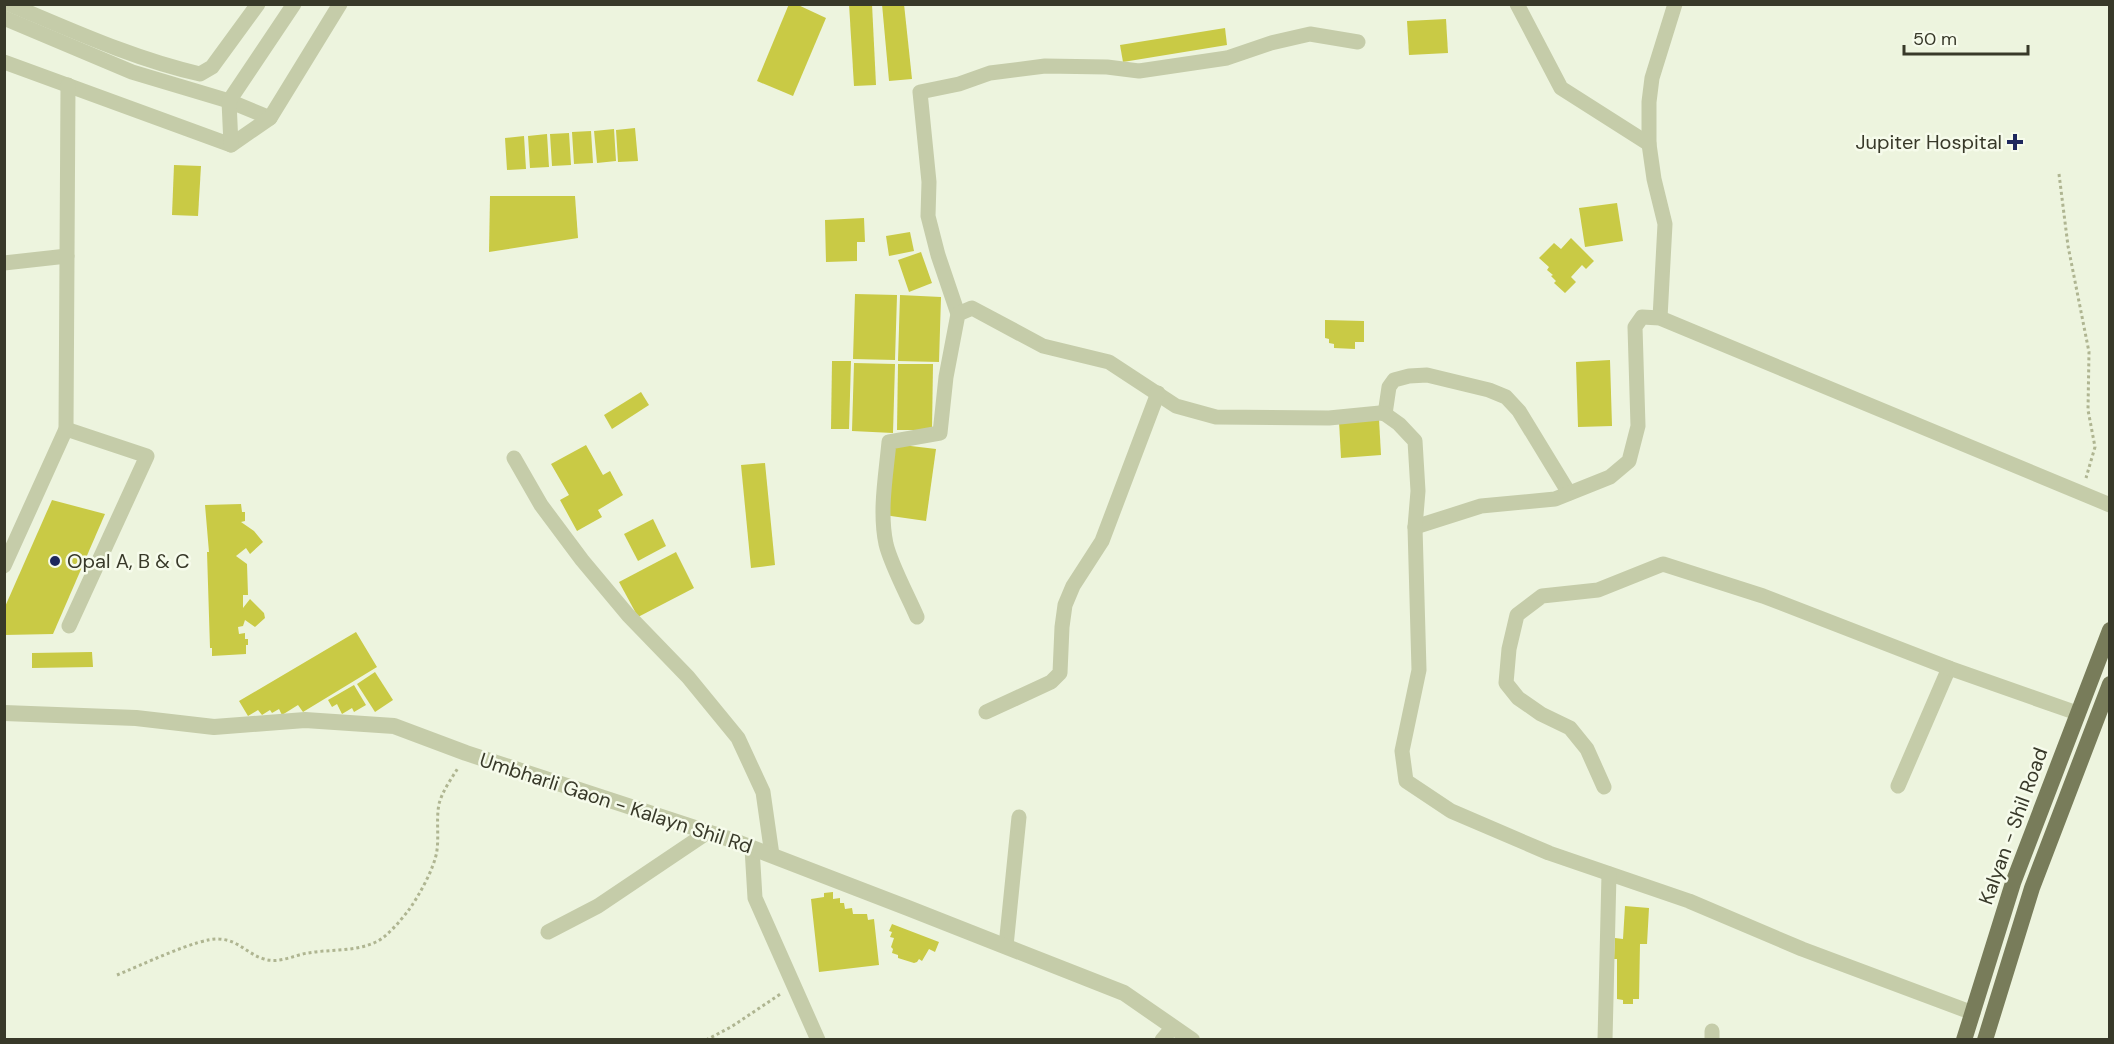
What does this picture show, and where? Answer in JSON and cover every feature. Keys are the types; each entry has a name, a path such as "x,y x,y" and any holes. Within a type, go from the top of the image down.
{"main road":[{"name":"Kalyan - Shil Road","path":"1964,1040 2013,883 2109,630"},
{"name":"Kalyan - Shil Road","path":"1985,1040 2031,888 2109,684"}],"street":[{"path":"9,4 76,33 180,70 200,74 212,67 258,4"},
{"path":"231,145 229,101 294,4"},
{"path":"231,145 270,118 339,4"},
{"path":"1516,4 1561,88 1649,144"},
{"path":"1660,318 1665,224 1654,179 1649,144 1649,102 1652,78 1675,4"},
{"path":"4,18 132,72 229,101 270,118"},
{"path":"917,617 886,546 883,517 889,442 940,433 946,378 958,314 938,255 928,216 929,182 920,92 959,84 990,73 1045,66 1107,67 1139,71 1227,58 1271,43 1310,34 1358,42"},
{"path":"4,62 231,145"},
{"path":"4,566 66,429 68,86"},
{"path":"4,263 68,256"},
{"path":"958,314 972,308 1043,346 1109,362 1176,406 1216,417 1329,418 1385,414 1399,424 1415,441 1418,491 1415,526 1419,670 1402,752 1406,781 1451,811 1549,853 1689,901 1802,949 1973,1013"},
{"path":"1415,526 1481,506 1555,499 1610,477 1629,461 1638,426 1635,327 1642,317 1660,318 2109,505"},
{"path":"1385,414 1389,387 1394,380 1409,376 1427,375 1489,390 1506,397 1519,411 1569,493"},
{"path":"986,712 1051,682 1060,673 1065,605 1073,586 1102,541 1158,393"},
{"path":"66,429 147,456 69,626"},
{"path":"514,459 541,505 582,560 628,615 688,677 738,738 763,792 772,855"},
{"path":"1604,787 1587,749 1570,728 1541,714 1518,698 1506,683 1509,649 1517,615 1542,596 1598,590 1663,564 1764,596 1949,668 2077,713"},
{"path":"1898,786 1949,668"},
{"name":"Umbharli Gaon - Kalayn Shil Rd","path":"4,713 136,718 214,727 305,720 394,726 466,753 772,855 1006,946 1124,993 1192,1040"},
{"path":"1006,946 1019,818"},
{"path":"548,932 598,906 708,832"},
{"path":"752,848 755,898 818,1040"},
{"path":"1605,1040 1609,874"},
{"path":"1162,1040 1173,1027"}],"path":[{"path":"2060,174 2068,246 2088,352 2088,410 2095,447 2082,494"},
{"path":"117,975 162,956 218,939 238,943 264,960 284,960 307,953 358,947 376,942 387,934 408,911 428,876 437,850 436,828 440,802 466,753"},
{"path":"706,1040 731,1027 794,986"}],"building":[{"path":"789,4 796,4 826,18 793,96 757,81"},
{"path":"849,4 872,4 876,85 854,86"},
{"path":"882,4 904,4 912,79 889,81"},
{"path":"1446,19 1448,53 1409,55 1407,21"},
{"path":"1225,28 1227,45 1123,62 1120,45"},
{"path":"635,128 638,161 618,162 616,130"},
{"path":"614,129 616,161 597,163 594,131"},
{"path":"591,131 593,163 574,164 572,132"},
{"path":"569,133 571,165 552,166 550,134"},
{"path":"547,134 549,167 530,168 528,136"},
{"path":"524,136 526,169 507,170 505,138"},
{"path":"174,165 201,166 198,216 172,215"},
{"path":"490,196 575,196 578,238 489,252"},
{"path":"1617,203 1623,241 1585,247 1579,208"},
{"path":"864,218 865,242 857,242 857,261 826,262 825,220"},
{"path":"910,232 914,251 889,256 886,236"},
{"path":"1571,238 1594,261 1586,269 1582,265 1571,277 1576,282 1565,293 1554,283 1556,281 1551,276 1553,275 1547,270 1549,267 1539,258 1554,243 1561,249"},
{"path":"921,252 932,283 909,292 898,260"},
{"path":"855,294 897,295 895,360 853,359"},
{"path":"900,295 941,297 939,362 898,361"},
{"path":"1325,320 1364,321 1364,342 1355,342 1355,349 1334,348 1334,344 1329,343 1329,339 1325,338"},
{"path":"1610,360 1612,426 1578,427 1576,362"},
{"path":"832,361 851,361 849,429 831,429"},
{"path":"854,363 895,364 893,433 852,431"},
{"path":"898,364 933,364 932,430 897,430"},
{"path":"641,392 649,405 612,429 604,415"},
{"path":"1379,419 1381,455 1341,458 1339,421"},
{"path":"894,444 936,449 926,521 884,515"},
{"path":"586,445 603,475 610,471 623,495 598,510 602,517 577,531 560,500 569,495 551,464"},
{"path":"765,463 775,565 751,568 741,465"},
{"name":"Opal A, B & C","path":"52,500 105,514 53,634 4,635 4,609"},
{"path":"241,504 242,512 245,512 245,521 241,522 254,531 263,542 250,554 246,548 236,556 247,564 248,595 243,595 243,608 250,599 264,613 265,618 255,627 245,620 243,626 238,627 239,634 245,633 245,639 248,639 246,654 212,656 207,552 209,552 205,505"},
{"path":"653,519 666,546 638,561 624,534"},
{"path":"676,552 694,588 638,617 619,582"},
{"path":"356,632 377,667 303,712 298,705 282,715 279,709 272,713 270,710 262,715 258,710 248,716 239,701"},
{"path":"92,652 93,667 32,668 32,653"},
{"path":"375,672 393,700 375,712 357,684"},
{"path":"354,685 366,705 354,712 352,708 342,714 337,704 332,707 328,700"},
{"path":"833,892 833,899 840,898 840,903 844,903 845,909 852,908 853,914 867,914 868,920 874,919 879,965 819,972 811,899 824,897 824,893"},
{"path":"1625,906 1649,908 1647,944 1640,944 1639,999 1633,999 1633,1004 1623,1004 1623,1000 1617,999 1615,938 1623,939"},
{"path":"892,924 939,942 935,952 929,949 922,961 919,959 914,963 898,958 898,955 892,953 894,938 890,937 892,932 889,931"}],"place":[{"name":"Jupiter Hospital","path":"2015,142"},
{"name":"Opal A, B & C","path":"55,561"}]}
